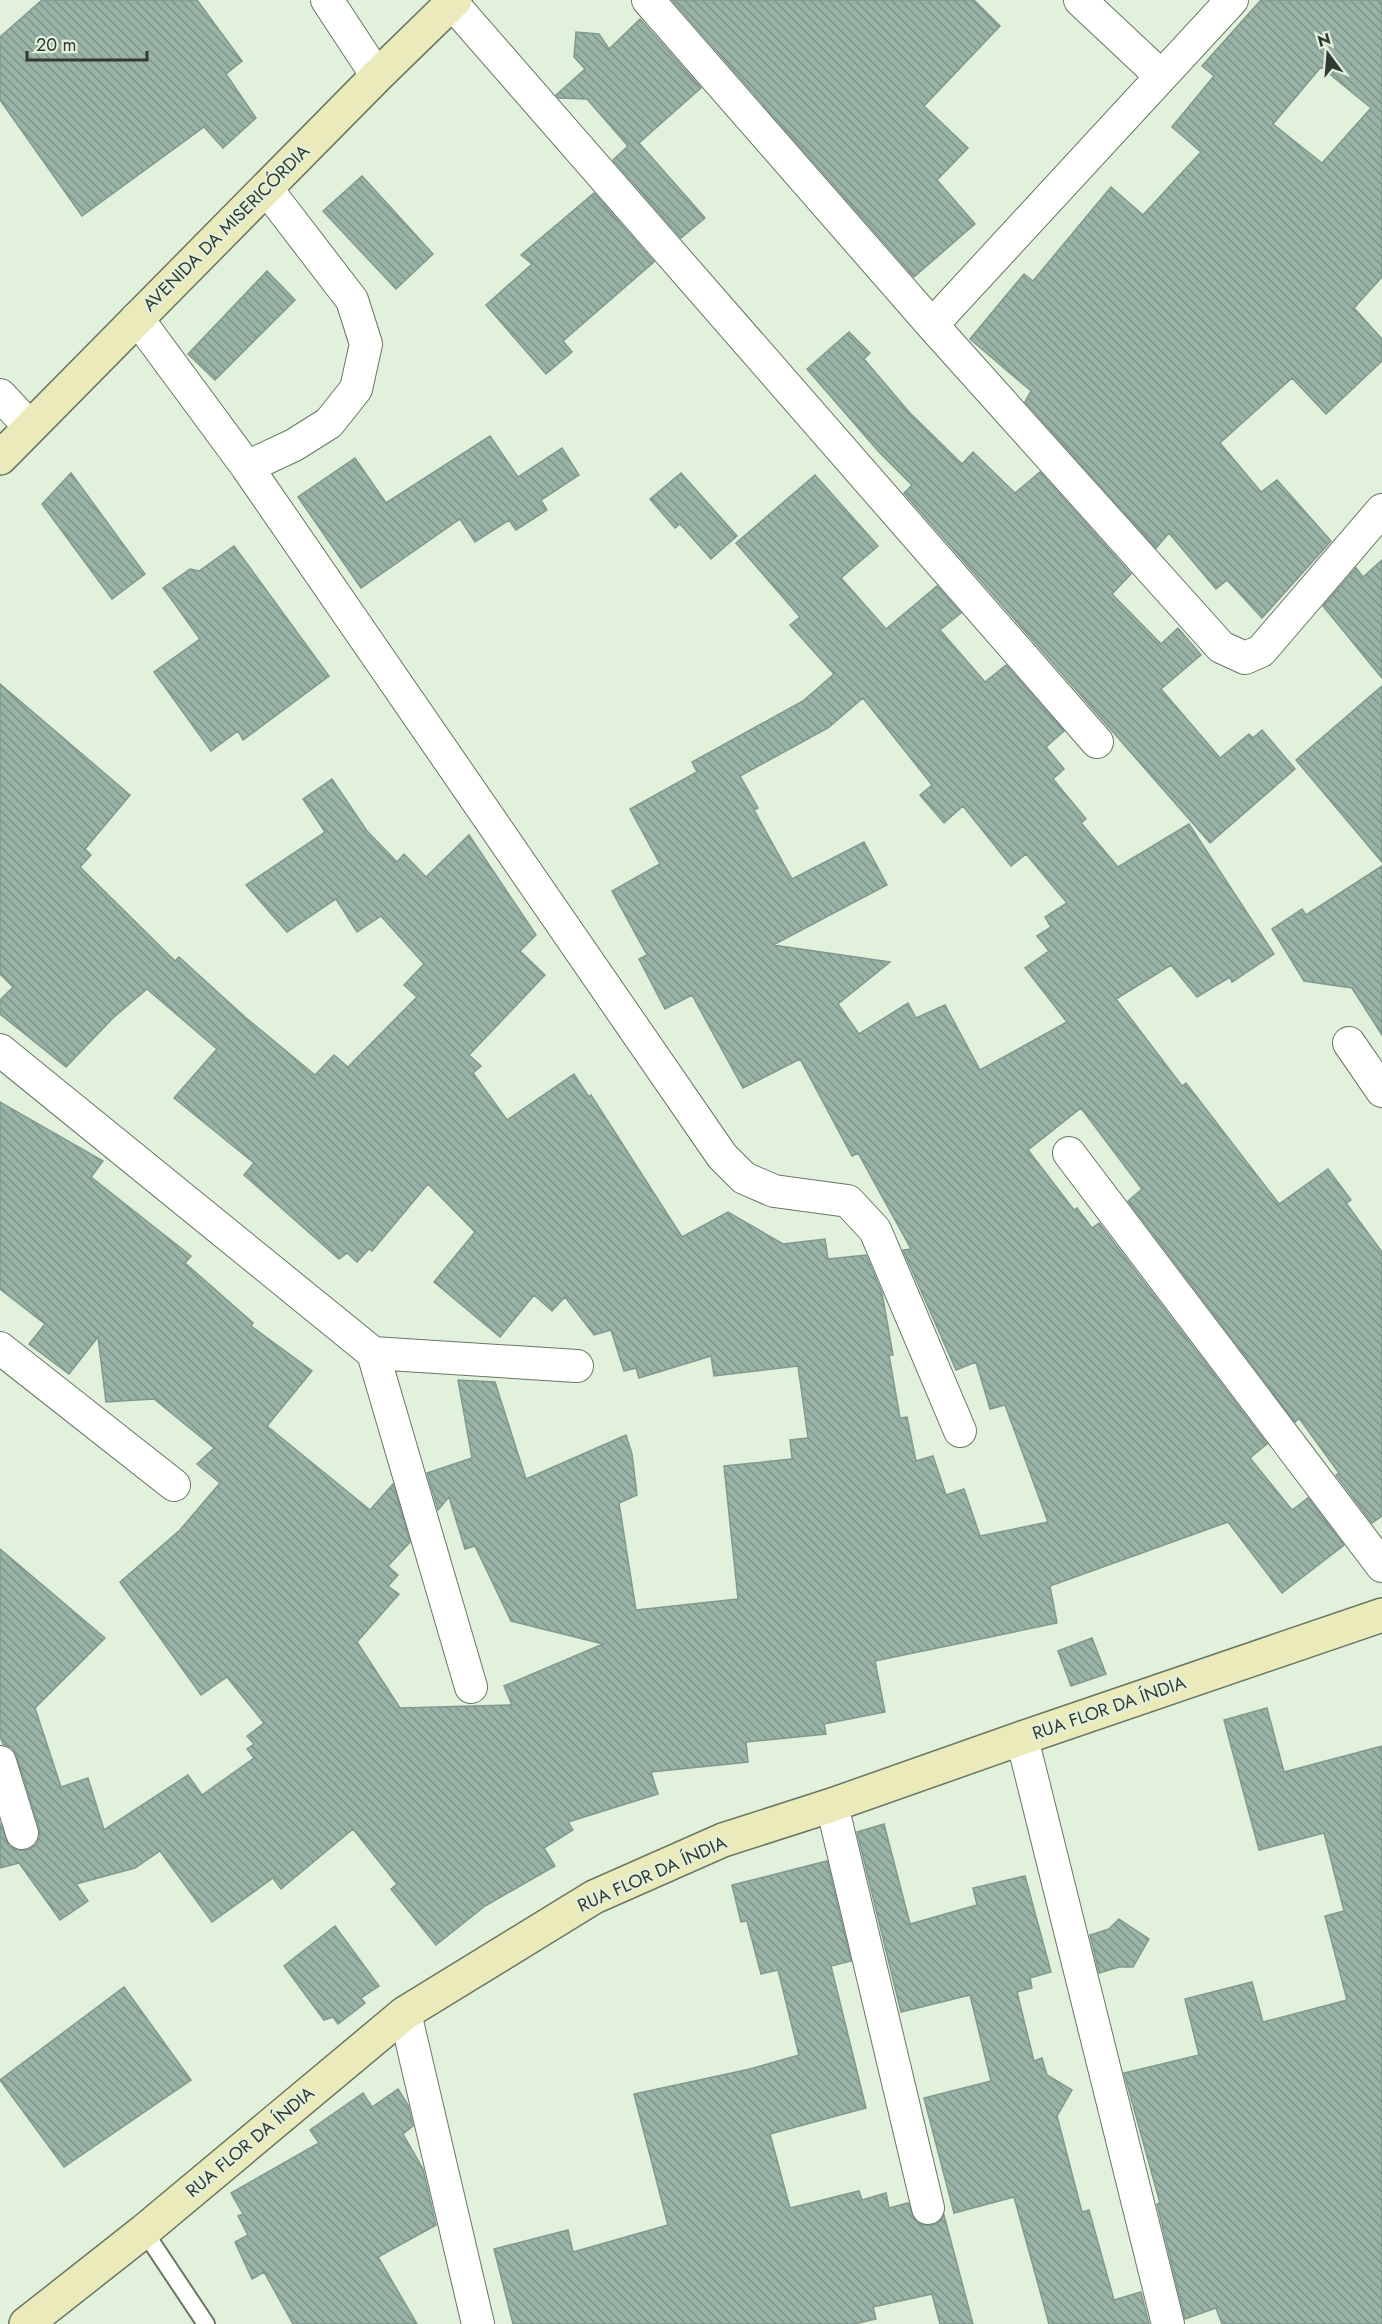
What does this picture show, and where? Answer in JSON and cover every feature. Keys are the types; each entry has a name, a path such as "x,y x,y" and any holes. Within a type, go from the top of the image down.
{"street":[{"path":"327,0 377,76"},
{"path":"648,0 932,325 1221,646 1245,658 1261,651 1382,510"},
{"path":"1080,0 1161,76"},
{"path":"932,325 1232,0"},
{"path":"454,2 1097,742"},
{"name":"AVENIDA DA MISERICÓRDIA","path":"0,458 377,76 454,2"},
{"path":"247,467 294,445 329,423 356,389 366,344 352,300 266,188"},
{"path":"137,318 247,467 722,1156 744,1178 774,1191 848,1201 875,1230 960,1431"},
{"path":"0,395 30,427"},
{"path":"1349,1043 1382,1091"},
{"path":"0,1050 373,1353 471,1687"},
{"path":"1069,1153 1382,1566"},
{"path":"0,1348 174,1485"},
{"path":"373,1353 577,1366"},
{"name":"RUA FLOR DA ÍNDIA","path":"26,2324 144,2230 405,2013 594,1897 723,1840 832,1805 1382,1615"},
{"path":"1022,1738 1168,2324"},
{"path":"0,1762 22,1833"},
{"path":"832,1805 928,2208"},
{"path":"405,2013 478,2324"}],"lane":[{"path":"144,2230 206,2324"}],"building":[{"path":"42,0 197,0 242,61 226,74 256,118 223,148 204,127 82,216 0,100 0,37"},
{"path":"672,0 974,0 1000,26 924,106 968,148 937,180 975,224 914,277"},
{"path":"1261,0 1382,0 1382,277 1354,308 1382,339 1382,361 1326,414 1292,378 1220,443 1261,492 1277,480 1331,541 1262,618 1227,580 1216,589 1169,533 1156,548 1025,402 1031,391 970,339 1024,274 1033,281 1111,187 1143,215 1201,152 1172,127 1214,76 1202,66","holes":["1321,67 1371,108 1322,163 1273,124"]},
{"path":"640,19 701,88 639,143 705,218 681,238 613,160 628,146 587,99 559,98 556,95 585,69 574,57 576,32 599,34 609,49"},
{"path":"362,176 433,254 396,289 323,211"},
{"path":"594,193 654,262 563,341 572,352 546,374 486,305 532,264 521,255"},
{"path":"267,271 295,300 215,380 188,354"},
{"path":"849,332 870,353 864,359 909,412 962,464 973,452 1015,493 1040,472 1131,574 1112,594 1161,644 1178,628 1201,655 1161,689 1220,758 1249,734 1253,738 1262,730 1295,769 1210,843 904,493 912,485 879,452 807,369"},
{"path":"490,436 518,477 562,448 579,475 541,500 547,510 516,530 509,520 475,542 460,519 361,588 298,497 355,458 386,503"},
{"path":"71,473 145,574 112,599 42,504"},
{"path":"681,473 737,536 711,559 680,524 675,528 650,499"},
{"path":"815,475 878,546 841,578 886,629 937,586 961,613 940,630 985,682 1006,665 1064,731 1046,747 1064,769 1053,779 1086,819 1081,823 1118,867 1189,824 1274,954 1232,982 1230,977 1197,997 1171,965 1116,999 1182,1086 1186,1083 1279,1204 1328,1169 1351,1200 1346,1203 1382,1252 1382,1516 1372,1523 1336,1475 1339,1473 1299,1418 1295,1422 1128,1201 1142,1189 1081,1108 1028,1150 1074,1210 1077,1208 1092,1228 1099,1223 1267,1444 1250,1458 1292,1510 1308,1498 1344,1545 1282,1593 1228,1522 1050,1586 1057,1623 875,1661 885,1712 824,1724 826,1734 746,1742 748,1762 651,1772 658,1794 568,1822 573,1830 544,1848 555,1866 485,1906 436,1945 391,1889 397,1884 353,1829 281,1889 273,1878 212,1922 160,1851 135,1868 76,1884 88,1901 60,1920 19,1863 0,1868 0,1823 9,1846 17,1850 28,1850 36,1845 40,1836 17,1757 12,1748 3,1744 0,1736 0,1549 105,1638 35,1708 61,1787 88,1778 104,1830 188,1775 202,1795 254,1758 247,1749 254,1744 247,1736 264,1723 227,1677 201,1695 120,1582 180,1530 220,1483 197,1464 214,1448 154,1399 106,1402 98,1337 69,1374 29,1344 45,1324 0,1289 0,1102 103,1161 91,1177 191,1256 185,1263 253,1323 251,1326 312,1371 267,1426 370,1510 393,1484 410,1542 388,1566 398,1575 388,1586 399,1594 357,1642 400,1708 512,1705 504,1686 603,1644 511,1621 475,1546 465,1549 449,1497 438,1510 427,1473 472,1458 458,1380 495,1382 526,1479 626,1435 632,1454 637,1495 619,1503 636,1610 738,1599 724,1466 792,1459 790,1440 808,1438 798,1366 714,1376 711,1356 639,1378 636,1368 624,1371 611,1330 594,1335 565,1297 552,1311 534,1295 500,1337 434,1282 475,1232 428,1184 372,1251 369,1249 357,1262 347,1253 339,1259 244,1175 254,1163 174,1098 217,1049 147,989 113,1018 66,1067 0,1014 0,1000 13,987 0,974 0,684 130,795 85,849 91,855 80,867 175,961 179,957 245,1017 315,1075 334,1055 348,1067 417,997 404,985 424,964 381,916 357,932 336,899 287,932 246,885 325,832 303,799 332,779 367,831 397,862 404,854 426,877 469,835 536,935 520,951 545,975 469,1055 481,1066 473,1073 507,1120 574,1074 589,1097 591,1095 682,1237 728,1212 783,1244 825,1239 828,1259 866,1255 882,1293 893,1355 889,1355 900,1418 907,1417 916,1461 933,1456 946,1495 964,1489 980,1536 1048,1522 1005,1405 990,1409 976,1362 956,1370 903,1250 911,1249 858,1153 852,1156 800,1059 743,1088 692,995 665,1009 639,959 647,955 612,891 660,864 630,809 697,772 692,762 803,701 834,674 790,625 800,617 736,543","holes":["863,698 932,785 920,795 944,823 963,806 1011,866 1026,854 1067,903 1045,917 1051,927 1037,936 1049,951 1025,968 1067,1022 980,1070 945,1005 916,1018 908,1003 859,1034 838,1004 890,962 773,945 887,885 864,842 792,879 754,810 758,808 740,776 828,728"]},
{"path":"234,546 329,676 243,740 238,731 211,751 154,672 200,639 163,588 190,569 199,571"},
{"path":"1382,560 1382,678 1323,606 1356,568 1363,577"},
{"path":"1382,686 1382,862 1296,760"},
{"path":"1382,866 1382,1035 1352,988 1304,981 1272,929 1302,909 1306,915"},
{"path":"1092,1638 1106,1674 1071,1686 1058,1651"},
{"path":"1267,1708 1284,1772 1382,1746 1382,2324 1222,2324 1216,2308 1185,2319 1157,2204 1160,2203 1124,2073 1199,2055 1185,1999 1252,1982 1263,2022 1347,2000 1325,1916 1344,1911 1324,1833 1259,1850 1224,1720"},
{"path":"884,1824 910,1924 977,1905 973,1888 1025,1876 1051,1972 1030,1978 1032,1988 1017,1992 1034,2061 1042,2058 1047,2075 1072,2090 1057,2116 1082,2212 1089,2210 1114,2300 1141,2292 1149,2324 1049,2324 1014,2197 954,2213 924,2098 991,2081 970,1995 901,2012 857,1832"},
{"path":"827,1861 851,1961 831,1966 866,2108 770,2134 790,2208 859,2191 862,2200 886,2193 889,2208 908,2203 915,2220 923,2225 933,2225 944,2215 973,2324 940,2324 932,2294 873,2307 876,2319 854,2324 513,2324 494,2249 568,2230 573,2252 668,2225 634,2094 750,2069 799,2055 778,1970 761,1974 747,1921 741,1922 732,1885"},
{"path":"1119,1919 1149,1939 1133,1967 1119,1967 1099,1973 1090,1935 1109,1929"},
{"path":"335,1926 379,1986 361,1998 365,2003 338,2024 333,2017 324,2020 284,1966"},
{"path":"124,1987 191,2080 64,2167 0,2080"},
{"path":"398,2089 408,2105 413,2126 403,2134 423,2169 436,2225 378,2257 417,2324 293,2324 264,2272 252,2279 235,2242 248,2235 238,2216 243,2214 231,2193 319,2143 310,2130 363,2093 372,2107"}]}
